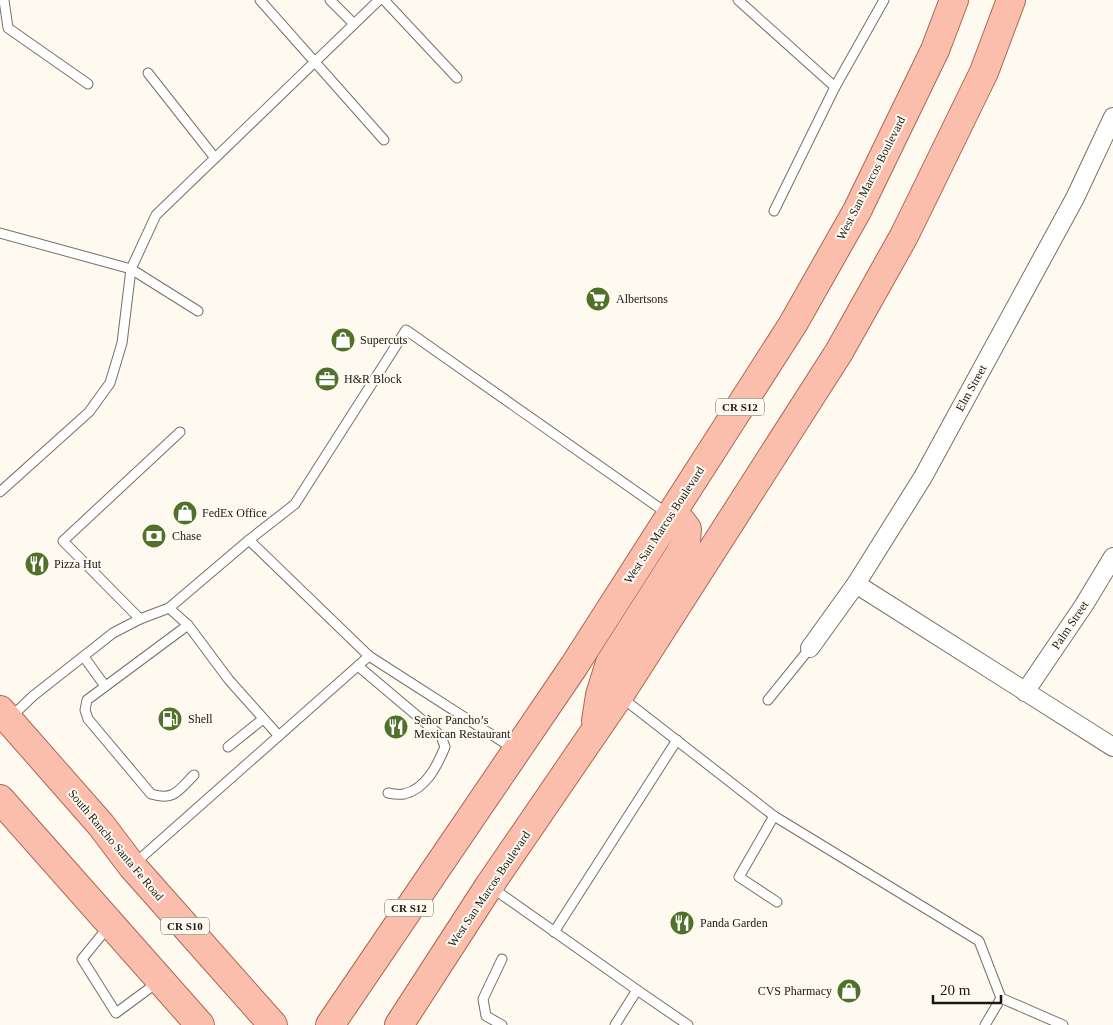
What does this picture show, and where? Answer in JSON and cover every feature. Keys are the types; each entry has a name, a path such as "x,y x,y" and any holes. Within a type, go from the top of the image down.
{"main road":[{"name":"West San Marcos Boulevard","path":"330,1025 574,666 793,324 857,211 934,50 954,0"},
{"name":"West San Marcos Boulevard","path":"399,1025 489,886 619,696 839,352 908,228 984,72 1011,0"},
{"path":"594,733 600,695 610,663 686,542 687,529 681,522 671,516"},
{"name":"South Rancho Santa Fe Road","path":"3,718 101,826 132,866 272,1025"},
{"path":"0,799 200,1025"}],"street":[{"name":"Elm Street","path":"810,648 856,584 928,468 1074,198 1113,117"},
{"name":"Palm Street","path":"1025,692 1084,605 1113,557"},
{"path":"856,584 1113,747"}],"lane":[{"path":"4,0 8,28 88,84"},
{"path":"260,0 384,140"},
{"path":"330,0 354,24"},
{"path":"0,492 89,412 110,383 122,343 131,268 156,215 379,0"},
{"path":"384,0 457,78"},
{"path":"738,0 835,87"},
{"path":"774,211 835,87 884,0"},
{"path":"148,73 215,158"},
{"path":"0,233 131,268 198,311"},
{"path":"3,718 113,633 140,619 169,608 295,504 406,330 671,516"},
{"path":"140,619 63,542 180,432"},
{"path":"250,540 369,656 516,751"},
{"path":"169,608 188,625 229,680 279,736"},
{"path":"188,625 87,700 85,710 88,719 151,794 163,798 174,795 194,776"},
{"path":"768,700 810,648"},
{"path":"132,866 369,656"},
{"path":"84,657 105,686"},
{"path":"358,666 441,736 445,748 440,759 421,787 403,794 388,793"},
{"path":"619,696 774,816 979,940 1001,998 1063,1025"},
{"path":"228,748 263,719"},
{"path":"554,932 676,740"},
{"path":"774,816 739,877 777,902"},
{"path":"489,886 688,1025"},
{"path":"111,924 82,959 116,1013 160,980"},
{"path":"502,959 482,999 486,1016 502,1025"},
{"path":"615,1025 637,990"},
{"path":"985,1025 1001,998"}],"place":[{"name":"Albertsons","path":"598,299"},
{"name":"Supercuts","path":"343,340"},
{"name":"H&R Block","path":"327,379"},
{"name":"FedEx Office","path":"185,513"},
{"name":"Chase","path":"154,536"},
{"name":"Pizza Hut","path":"37,564"},
{"name":"Shell","path":"170,719"},
{"name":"Señor Pancho’s Mexican Restaurant","path":"396,727"},
{"name":"Panda Garden","path":"682,923"},
{"name":"CVS Pharmacy","path":"849,991"}]}
